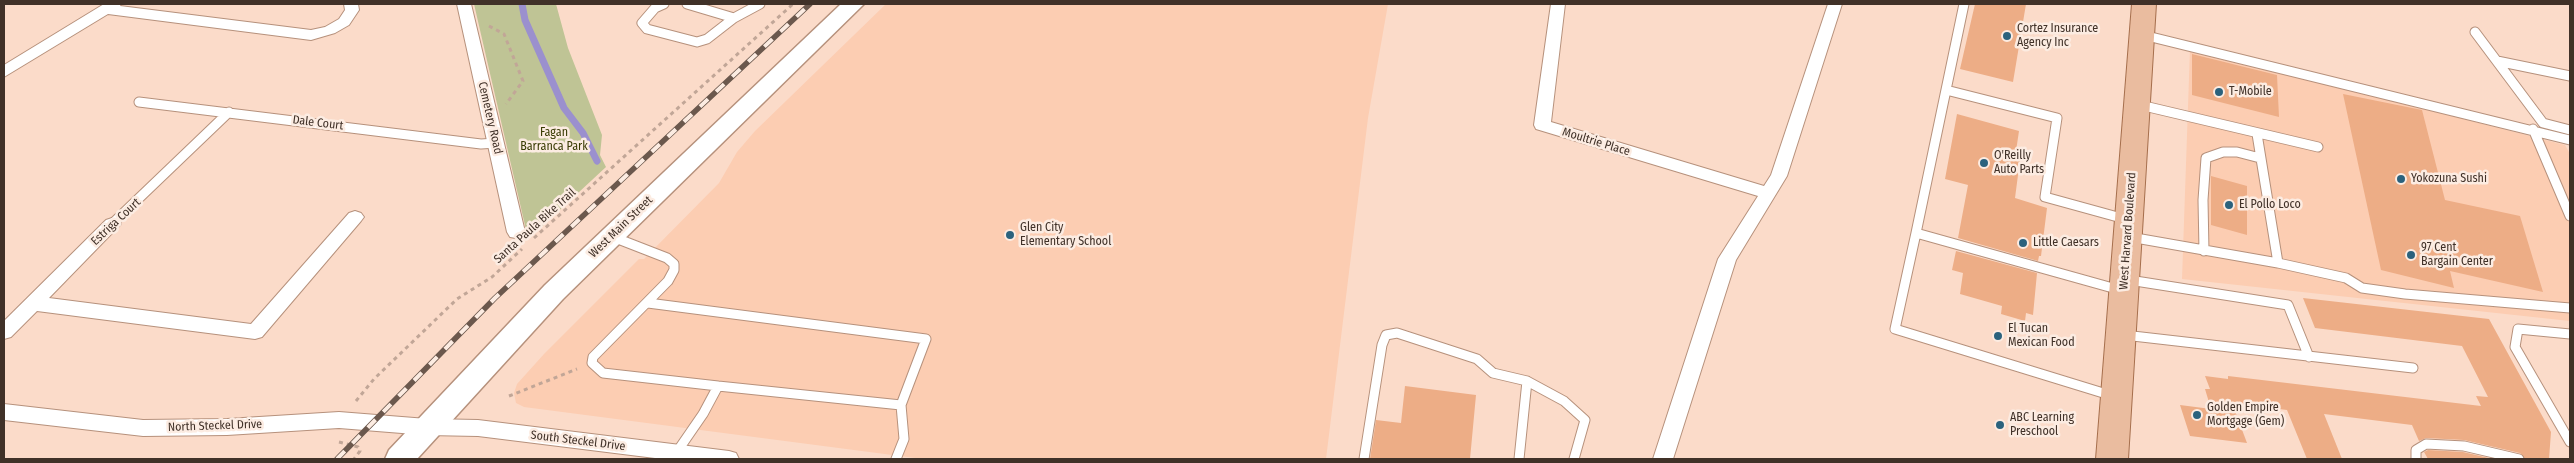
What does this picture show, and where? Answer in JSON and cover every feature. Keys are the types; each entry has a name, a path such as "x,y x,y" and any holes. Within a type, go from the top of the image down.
{"main road":[{"name":"West Harvard Boulevard","path":"2112,459 2144,4"}],"street":[{"path":"4,72 109,6 311,35 330,30 344,22 352,10 351,4"},
{"name":"Cemetery Road","path":"464,4 516,232"},
{"name":"West Main Street","path":"399,459 517,329 853,4"},
{"name":"Moultrie Place","path":"1558,4 1542,125 1768,193"},
{"path":"1663,459 1727,259 1779,176 1835,4"},
{"path":"32,303 255,332 355,217"},
{"name":"Estriga Court","path":"4,332 112,224"},
{"name":"North Steckel Drive","path":"4,412 143,428 227,427 339,420 427,428"},
{"name":"South Steckel Drive","path":"427,428 478,428 673,456 729,459"}],"lane":[{"path":"664,4 656,8 642,23 647,29 697,42 707,39 734,18 760,4"},
{"path":"687,4 734,18"},
{"path":"1964,4 1895,329 2115,397"},
{"path":"2475,32 2543,123 2570,130"},
{"path":"2141,34 2570,140"},
{"path":"2497,61 2570,76"},
{"path":"1946,90 2057,118 2044,197 2128,228 2204,251 2278,263 2346,278 2362,288 2405,294 2570,308"},
{"name":"Dale Court","path":"139,102 481,144 496,143"},
{"path":"2137,104 2318,147"},
{"name":"Estriga Court","path":"112,224 229,112"},
{"path":"2533,130 2570,216"},
{"path":"2257,134 2278,263"},
{"path":"2204,251 2203,200 2206,158 2223,152 2238,152 2260,158"},
{"path":"1916,232 2124,285 2288,304 2309,356"},
{"path":"611,237 667,258 674,264 674,270 668,281 648,303 593,357 592,363 603,373 902,405"},
{"path":"648,303 926,339 902,405 904,439 896,459"},
{"path":"2570,334 2518,329 2515,347 2570,442"},
{"path":"1364,459 1382,345 1386,335 1396,334 1477,359 1493,373 1527,381 1564,401 1585,420 1574,459"},
{"path":"2121,334 2413,368"},
{"path":"1519,459 1527,381"},
{"path":"673,456 703,414 718,386"},
{"path":"2416,459 2416,450 2426,444 2464,446 2519,459"}],"path":[{"name":"Santa Paula Bike Trail","path":"354,459 360,451 358,447 331,440 330,436 339,420 374,379 457,299 492,277 794,4"},
{"path":"487,24 504,34 523,82 491,122"},
{"path":"510,396 592,363"}],"shaded area":[{"name":"Glen City Elementary School","path":"886,4 1388,4 1368,118 1326,459 923,459 524,407 516,403 514,393 517,384 544,354 639,259 644,259 719,183 737,152 755,131"},
{"path":"2190,49 2565,145 2570,154 2570,321 2182,279"}],"green space":[{"name":"Fagan Barranca Park","path":"474,4 556,4 568,48 602,135 600,155 606,167 536,232 527,234"}],"building":[{"path":"1975,4 2026,4 2013,82 1960,69"},
{"path":"2192,54 2277,75 2279,117 2192,95"},
{"path":"2343,94 2422,110 2445,200 2520,216 2543,292 2450,271 2454,288 2381,270"},
{"path":"1957,114 2019,131 2016,151 2021,152 2015,198 2047,208 2041,256 2039,256 2038,261 1958,238 1968,185 1945,179"},
{"name":"El Pollo Loco","path":"2211,176 2247,186 2247,235 2211,225"},
{"path":"1956,251 2037,273 2033,315 2026,313 2025,321 2001,314 2002,306 1960,294 1963,273 1952,270"},
{"path":"2303,298 2489,319 2551,432 2549,459 2525,459 2520,453 2464,440 2426,438 2419,441 2412,425 2324,414 2342,459 2307,459 2287,410 2232,403 2247,443 2190,436 2180,405 2211,409 2205,389 2210,389 2205,376 2228,379 2228,376 2481,406 2476,396 2488,397 2462,346 2315,328"},
{"path":"1405,386 1476,395 1470,459 1370,459 1376,420 1401,423"},
{"path":"2428,450 2463,452 2493,459 2428,459 2424,452"}],"waterway":[{"path":"522,4 525,20 564,108 583,133 597,161"}],"railway":[{"path":"337,459 495,298 810,4"}],"place":[{"name":"Cortez Insurance Agency Inc","path":"2007,36"},
{"name":"T-Mobile","path":"2219,92"},
{"name":"O'Reilly Auto Parts","path":"1984,163"},
{"name":"Yokozuna Sushi","path":"2401,179"},
{"name":"El Pollo Loco","path":"2229,205"},
{"name":"Glen City Elementary School","path":"1010,235"},
{"name":"Little Caesars","path":"2023,243"},
{"name":"97 Cent Bargain Center","path":"2411,255"},
{"name":"El Tucan Mexican Food","path":"1998,336"},
{"name":"Golden Empire Mortgage (Gem)","path":"2197,415"},
{"name":"ABC Learning Preschool","path":"2000,425"}]}
